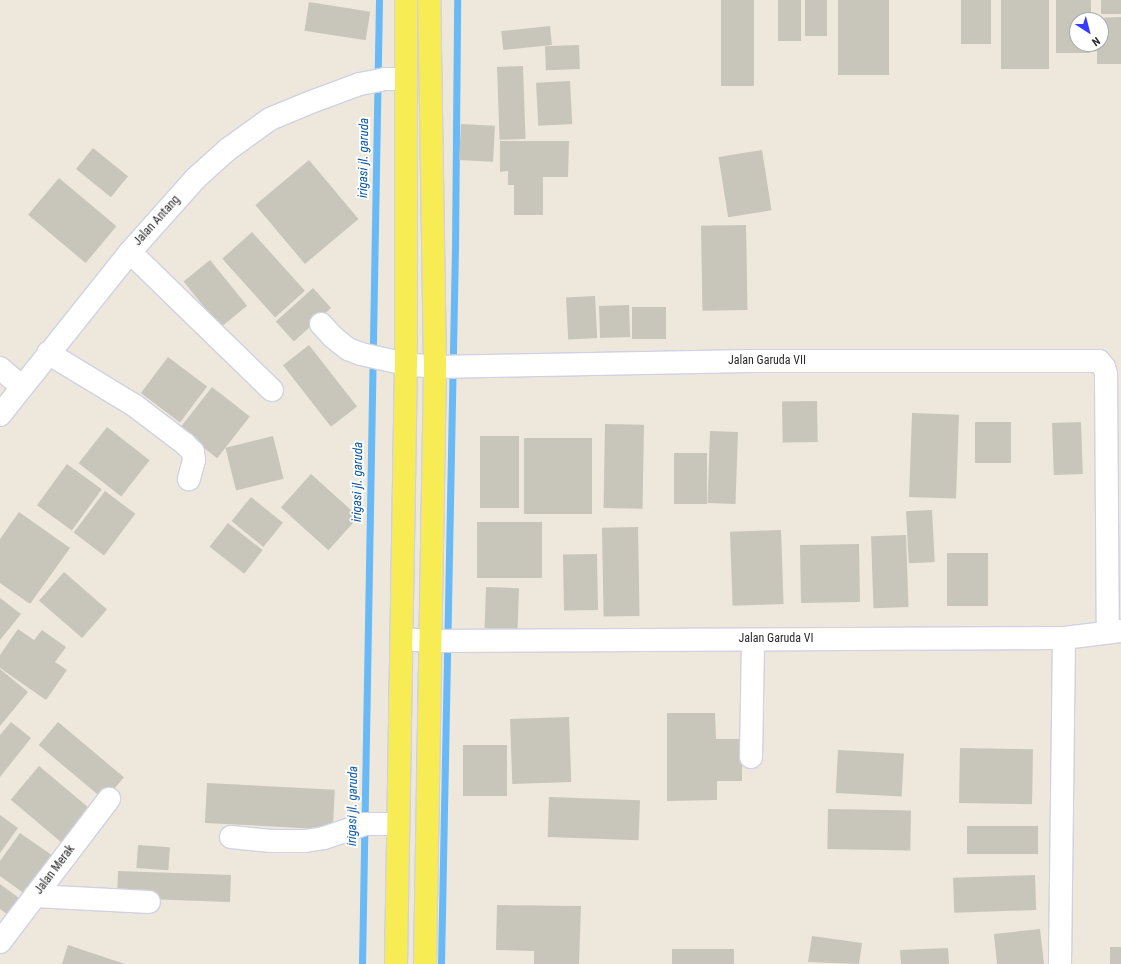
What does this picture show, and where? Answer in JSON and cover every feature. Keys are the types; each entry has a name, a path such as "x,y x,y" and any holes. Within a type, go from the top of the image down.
{"main road":[{"path":"396,964 397,824 402,639 406,364 395,79 406,0"},
{"path":"425,964 434,367 429,0"}],"street":[{"name":"Jalan Antang","path":"0,415 130,252 196,178 227,150 270,119 360,84 395,79"},
{"path":"130,252 272,390"},
{"name":"Jalan Garuda VII","path":"321,324 341,344 366,355 406,364 434,367 749,360 1099,361 1104,367 1106,374 1114,631"},
{"path":"48,353 134,405 190,448 194,457 189,479"},
{"path":"0,368 22,386"},
{"name":"Jalan Garuda VI","path":"402,639 753,640 1064,638 1114,631"},
{"path":"1060,964 1064,638"},
{"path":"751,757 753,640"},
{"name":"Jalan Merak","path":"0,942 109,799"},
{"path":"231,837 271,841 305,841 324,838 358,826 397,824"},
{"path":"35,896 149,902"}],"building":[{"path":"721,0 754,0 754,86 721,86"},
{"path":"778,0 801,0 801,41 778,41"},
{"path":"805,0 827,0 827,36 805,36"},
{"path":"838,0 889,0 889,75 838,75"},
{"path":"961,0 991,0 991,44 961,44"},
{"path":"1001,0 1049,0 1049,69 1001,69"},
{"path":"1056,0 1091,0 1091,12 1069,12 1069,52 1090,53 1056,53"},
{"path":"1101,0 1121,0 1121,14 1101,12"},
{"path":"309,2 370,12 366,40 304,31"},
{"path":"1109,17 1121,17 1121,64 1097,64 1097,52 1109,52"},
{"path":"550,26 552,45 503,50 501,31"},
{"path":"579,45 580,69 546,70 545,46"},
{"path":"523,66 526,139 500,140 497,67"},
{"path":"570,81 572,124 538,126 536,83"},
{"path":"461,124 495,126 493,162 459,160"},
{"path":"500,141 569,141 568,177 543,177 543,215 514,215 514,185 508,185 508,171 500,172"},
{"path":"93,148 128,176 111,197 76,169"},
{"path":"762,150 772,210 728,217 719,157"},
{"path":"309,160 358,219 305,264 255,205"},
{"path":"59,178 116,226 86,263 28,215"},
{"path":"746,225 747,310 702,311 701,226"},
{"path":"252,232 305,291 275,317 222,259"},
{"path":"210,260 247,306 221,327 184,281"},
{"path":"313,288 331,308 294,342 276,321"},
{"path":"595,296 597,338 568,339 566,298"},
{"path":"629,305 630,337 600,338 599,306"},
{"path":"632,307 666,307 666,339 632,339"},
{"path":"309,345 357,406 331,427 283,365"},
{"path":"168,357 207,386 180,422 141,393"},
{"path":"212,387 250,417 217,458 179,429"},
{"path":"817,401 818,442 783,443 782,402"},
{"path":"912,413 959,415 956,499 909,497"},
{"path":"975,422 1011,422 1011,463 975,463"},
{"path":"1081,422 1083,474 1054,475 1052,423"},
{"path":"605,424 644,425 643,509 604,508"},
{"path":"107,427 150,460 121,496 79,463"},
{"path":"710,431 738,432 735,504 707,503"},
{"path":"273,436 284,479 236,491 225,448"},
{"path":"480,436 519,436 519,508 480,508"},
{"path":"524,438 592,438 592,514 524,514"},
{"path":"674,453 707,453 707,504 674,504"},
{"path":"67,464 102,489 72,531 37,505"},
{"path":"311,474 359,517 328,550 281,507"},
{"path":"105,491 135,514 104,555 74,533"},
{"path":"251,497 283,523 263,547 231,521"},
{"path":"932,510 935,562 909,563 906,511"},
{"path":"19,512 70,548 30,604 0,583 0,539"},
{"path":"477,522 542,522 542,578 477,578"},
{"path":"228,523 263,550 244,574 210,547"},
{"path":"638,527 640,616 604,617 602,528"},
{"path":"781,530 784,604 733,606 730,532"},
{"path":"906,535 909,607 874,608 871,536"},
{"path":"859,544 860,602 801,603 800,545"},
{"path":"947,553 988,553 988,606 947,606"},
{"path":"597,554 598,610 564,611 563,555"},
{"path":"64,572 107,609 82,638 39,601"},
{"path":"486,587 519,588 518,629 485,628"},
{"path":"0,598 21,614 0,640"},
{"path":"18,629 34,640 42,630 66,647 55,662 67,670 46,700 0,668 0,655"},
{"path":"0,669 28,692 0,726"},
{"path":"667,713 715,713 716,739 742,739 742,781 717,781 717,800 667,801"},
{"path":"569,717 571,782 512,784 510,719"},
{"path":"11,722 31,738 0,777 0,735"},
{"path":"58,722 124,777 105,800 39,745"},
{"path":"463,745 507,745 507,796 463,796"},
{"path":"960,748 1033,749 1032,804 959,803"},
{"path":"838,750 904,753 902,796 836,793"},
{"path":"39,766 96,814 68,848 11,800"},
{"path":"207,783 335,790 333,830 205,823"},
{"path":"549,797 640,800 639,840 548,837"},
{"path":"828,809 911,810 910,850 827,849"},
{"path":"0,815 18,828 0,853"},
{"path":"967,826 1038,826 1038,854 967,854"},
{"path":"20,833 56,858 29,897 0,876 0,861"},
{"path":"138,845 170,847 168,870 136,868"},
{"path":"118,871 231,875 230,902 117,898"},
{"path":"1035,875 1036,910 954,913 953,878"},
{"path":"0,884 23,901 11,917 0,909"},
{"path":"497,905 581,906 579,964 534,964 534,951 496,950"},
{"path":"1040,929 1044,964 997,964 994,934"},
{"path":"812,936 862,943 859,964 808,962"},
{"path":"68,945 125,964 62,964"},
{"path":"1110,947 1121,947 1121,964 1110,964"},
{"path":"948,948 949,964 901,964 900,950"},
{"path":"672,949 734,949 734,964 672,964"}],"waterway":[{"name":"irigasi jl. garuda","path":"362,964 379,0"},
{"path":"441,964 455,250 457,0"}]}
